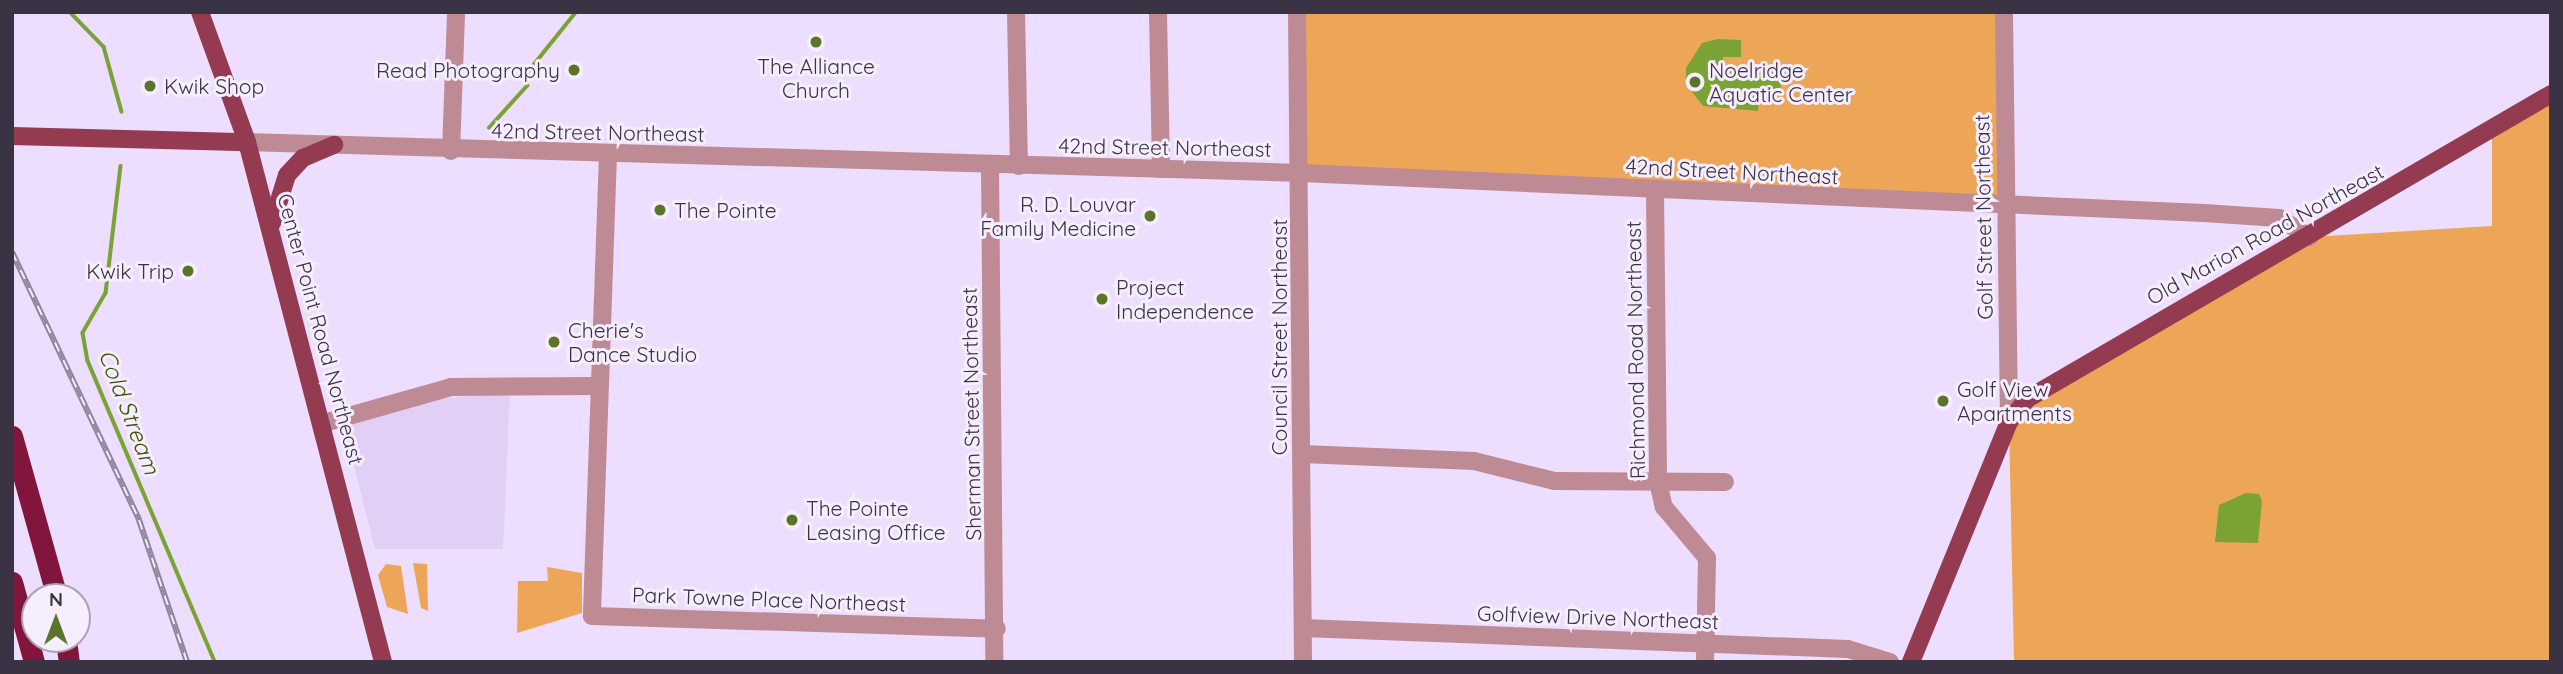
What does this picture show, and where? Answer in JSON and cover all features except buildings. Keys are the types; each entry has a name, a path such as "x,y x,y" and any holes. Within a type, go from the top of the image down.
{"highway":[{"path":"12,436 53,583"},
{"path":"12,582 34,662"}],"main road":[{"name":"Center Point Road Northeast","path":"200,12 247,142 324,423 383,662"},
{"name":"Old Marion Road Northeast","path":"2009,422 2063,373 2310,237 2551,94"},
{"name":"42nd Street Northeast","path":"12,136 247,142"},
{"path":"271,230 287,175 303,158 334,145"},
{"path":"1911,662 2009,422"}],"street":[{"path":"450,151 456,12"},
{"path":"1016,12 1019,166"},
{"path":"1158,12 1161,169"},
{"name":"Council Street Northeast","path":"1297,12 1301,173 1303,662"},
{"name":"Golf Street Northeast","path":"2004,12 2009,422"},
{"name":"42nd Street Northeast","path":"247,142 450,151 1301,173 2270,217 2300,226 2310,237"},
{"path":"324,423 450,387 599,386 608,154"},
{"name":"Sherman Street Northeast","path":"990,165 997,629 994,662"},
{"name":"Richmond Road Northeast","path":"1655,190 1658,482 1664,507 1707,558 1705,653"},
{"name":"Park Towne Place Northeast","path":"599,386 592,617 997,629"},
{"path":"1302,454 1474,461 1554,481 1725,482"},
{"name":"Golfview Drive Northeast","path":"1303,628 1705,653 1848,649 1890,662"}],"shaded area":[{"path":"1297,12 2004,12 2006,206 1301,173"},
{"path":"1718,39 1741,40 1741,57 1723,57 1722,83 1727,71 1780,71 1781,95 1759,95 1758,111 1703,106 1686,84 1686,68 1702,43"},
{"path":"2551,94 2551,662 2014,662 2009,422 2027,399 2310,237 2492,226 2492,129"},
{"path":"510,391 503,549 375,549 344,426 432,400"},
{"path":"2246,493 2259,494 2262,501 2258,543 2215,542 2219,505"},
{"path":"413,563 427,564 428,611 421,608"},
{"path":"386,564 401,566 408,614 387,607 378,575"},
{"path":"547,567 582,573 582,613 517,633 518,581 548,581"}],"waterway":[{"name":"Cold Stream","path":"70,12 104,47 122,112"},
{"path":"489,128 527,86 527,73 576,12"},
{"name":"Cold Stream","path":"121,166 106,293 83,333 88,361 215,662"}],"railway":[{"path":"12,252 139,520 187,662"}],"place":[{"name":"The Alliance Church","path":"816,42"},
{"name":"Read Photography","path":"574,70"},
{"name":"Noelridge Aquatic Center","path":"1695,82"},
{"name":"Kwik Shop","path":"150,86"},
{"name":"The Pointe","path":"660,210"},
{"name":"R. D. Louvar Family Medicine","path":"1150,216"},
{"name":"Kwik Trip","path":"188,271"},
{"name":"Project Independence","path":"1102,299"},
{"name":"Cherie's Dance Studio","path":"554,342"},
{"name":"Golf View Apartments","path":"1943,401"},
{"name":"The Pointe Leasing Office","path":"792,520"}]}
